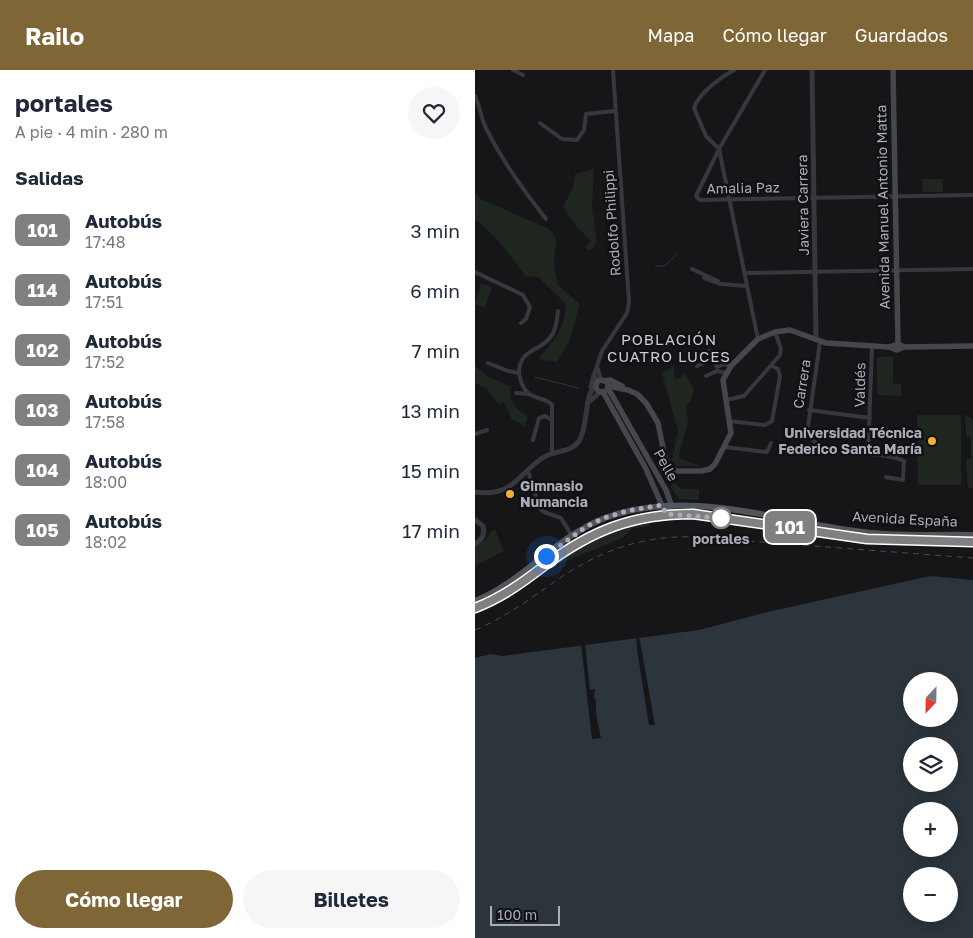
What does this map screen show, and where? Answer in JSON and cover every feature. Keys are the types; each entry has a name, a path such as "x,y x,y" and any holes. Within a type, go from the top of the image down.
{"main road":[{"name":"Avenida Manuel Antonio Matta","path":"893,70 897,270 901,345"},
{"path":"602,386 613,381 641,397 651,410 662,436 665,458 673,470 710,469 725,447 731,433 723,380 731,366 758,339 775,332 790,330 818,341 872,347 901,345 973,346"},
{"name":"Pelle","path":"602,386 617,401 666,490 671,504 666,514"},
{"name":"Pelle","path":"602,386 646,469 666,514"},
{"path":"617,401 618,392 628,390"},
{"name":"Avenida España","path":"475,601 515,580 572,536 604,518 627,511 662,505 717,508 864,532 973,535"},
{"name":"Avenida España","path":"475,608 515,588 544,566 601,530 636,518 666,514 693,514 867,539 973,542"}],"street":[{"path":"513,70 523,75"},
{"name":"Rodolfo Philippi","path":"594,375 609,339 627,313 629,302 613,70"},
{"path":"734,70 714,85 696,103 694,108 706,136 719,149 758,339"},
{"path":"719,149 765,70"},
{"name":"Javiera Carrera","path":"812,70 818,341"},
{"path":"475,96 487,129 499,151 523,189 546,219"},
{"path":"475,109 478,104"},
{"path":"540,123 562,139 577,140 584,130 586,114 615,111"},
{"name":"Amalia Paz","path":"719,149 696,196 700,200 973,195"},
{"path":"692,269 728,284"},
{"path":"745,273 973,269"},
{"path":"475,272 523,295 530,307 526,319 521,323"},
{"path":"704,278 728,284 747,286"},
{"path":"528,394 521,382 519,365 525,355 544,344 553,334 558,310"},
{"path":"726,400 744,396 772,366 781,352 775,332"},
{"name":"Carrera","path":"818,341 806,430 810,438 825,449 868,454"},
{"name":"Valdés","path":"868,454 872,347"},
{"path":"709,351 718,367 724,364 731,366"},
{"path":"697,366 713,358"},
{"path":"488,363 508,372 519,373"},
{"path":"597,366 602,386"},
{"path":"729,421 765,424 772,421 780,376 778,369 772,366"},
{"path":"707,376 717,371 726,374"},
{"path":"594,375 602,386"},
{"path":"475,492 491,492 510,487 545,456 566,450 578,442 594,375"},
{"path":"590,390 602,386"},
{"path":"589,402 602,386"},
{"path":"516,393 528,394 551,403 552,454"},
{"path":"809,410 870,418"},
{"path":"533,440 539,418 545,416 552,420"},
{"path":"475,432 487,430"},
{"path":"725,447 767,452 771,443"},
{"path":"868,454 904,461 903,480 885,477"},
{"path":"528,471 540,508 544,512 561,518 572,536"},
{"path":"475,520 483,526 485,531 481,540 475,544"}],"shaded area":[{"path":"594,169 592,207 597,241 593,249 587,250 585,246 591,241 576,226 563,207 573,187 575,174"},
{"path":"922,179 943,179 943,192 923,192"},
{"path":"475,193 481,199 549,229 556,238 554,265 558,285 580,304 569,342 557,362 538,359 558,334 566,304 538,277 526,276 497,239 477,220 475,221"},
{"path":"481,283 492,287 485,308 475,304"},
{"path":"877,357 893,357 893,383 901,384 901,396 877,395"},
{"path":"475,366 487,376 511,387 512,401 528,418 524,426 511,418 504,402 499,405 487,389 475,383"},
{"path":"674,366 674,375 677,379 685,374 694,389 691,400 686,405 688,423 679,454 680,459 702,466 676,466 672,460 678,430 662,373"},
{"path":"965,414 973,420 973,488 968,488 966,459 971,459 971,437 966,436"},
{"path":"917,415 961,415 961,485 918,485"},
{"path":"675,483 682,489 699,489 699,500 679,499 670,486"},
{"path":"650,523 649,526 632,529 622,538 554,566 510,598 475,614 475,612 493,604 592,541 615,530"},
{"path":"495,530 504,551 475,566 475,546 486,540 491,531"},
{"path":"930,576 973,580 973,938 475,938 475,658 490,654 503,656 699,630 772,611"}],"pier":[{"path":"639,636 655,725 649,725 637,650 636,637"},
{"path":"581,644 585,644 590,690 595,689 594,699 596,699 596,714 601,738 592,739"}],"waterway":[{"path":"655,266 665,266 678,253"},
{"path":"535,377 578,388"}],"railway":[{"path":"475,630 509,613 591,559 624,546 658,539 694,537 973,558"}],"bus line":[{"name":"101","path":"475,608 515,588 544,566 601,530 636,518 666,514 693,514 867,539 973,542"}],"place":[{"name":"Universidad Técnica Federico Santa María","path":"932,441"},
{"name":"Gimnasio Numancia","path":"510,494"},
{"name":"portales","path":"721,518"}],"district":[{"name":"POBLACIÓN CUATRO LUCES","path":"669,348"}],"route":[{"path":"546,556 587,526 604,518 627,511 662,505 666,514 693,514 721,518"}]}
